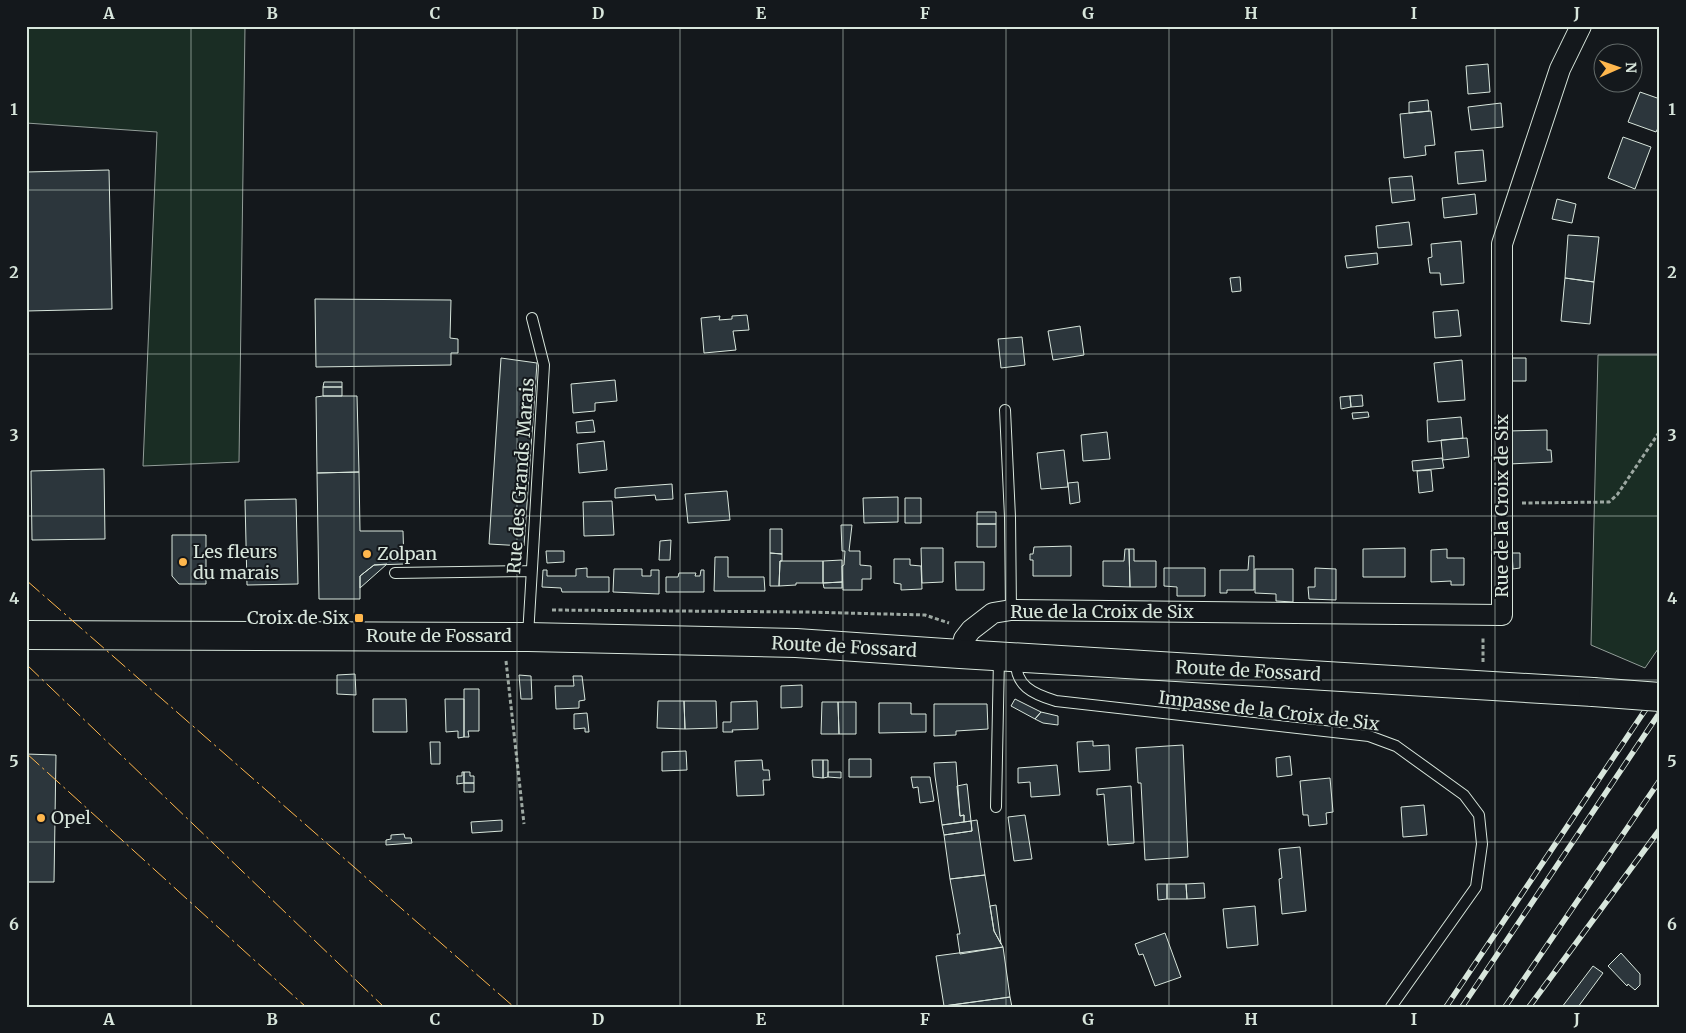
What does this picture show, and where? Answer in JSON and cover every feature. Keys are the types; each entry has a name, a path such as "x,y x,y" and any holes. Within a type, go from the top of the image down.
{"main road":[{"name":"Route de Fossard","path":"26,635 516,637 796,643 1594,692 1660,698"}],"street":[{"name":"Rue de la Croix de Six","path":"960,654 964,639 971,630 993,613 1011,610 1502,615 1502,244 1560,69 1581,26"}],"lane":[{"name":"Rue des Grands Marais","path":"516,637 531,571 544,365 532,318"},
{"path":"1006,410 1011,610"},
{"path":"394,573 531,571"},
{"path":"996,807 1008,657"},
{"name":"Impasse de la Croix de Six","path":"1008,657 1022,683 1038,696 1056,701 1369,736 1396,746 1464,795 1479,815 1482,844 1476,887 1390,1007"}],"path":[{"path":"1502,504 1609,502 1617,495 1660,431"},
{"path":"1483,615 1483,685"},
{"path":"516,637 524,824"}],"green space":[{"path":"26,26 245,26 239,462 143,466 157,132 26,123"},
{"path":"1598,355 1660,355 1660,646 1645,668 1591,645"}],"building":[{"path":"1488,64 1490,92 1468,94 1466,66"},
{"path":"1640,92 1660,99 1660,124 1656,132 1628,122"},
{"path":"1428,100 1429,111 1409,113 1409,102"},
{"path":"1501,103 1503,127 1471,130 1468,107"},
{"path":"1431,111 1435,145 1425,146 1426,155 1404,158 1400,114"},
{"path":"1623,137 1651,147 1635,189 1608,178"},
{"path":"1483,150 1486,181 1458,184 1455,152"},
{"path":"109,170 112,309 26,311 26,172"},
{"path":"1412,176 1415,200 1392,203 1389,178"},
{"path":"1475,194 1477,214 1444,218 1442,198"},
{"path":"1557,199 1576,204 1572,223 1552,219"},
{"path":"1409,222 1412,245 1378,248 1376,226"},
{"path":"1568,235 1599,237 1594,282 1565,278"},
{"path":"1461,241 1464,283 1441,285 1440,273 1430,273 1428,258 1432,257 1431,244"},
{"path":"1377,253 1378,264 1347,268 1345,256"},
{"path":"1240,277 1241,291 1232,292 1230,278"},
{"path":"1565,278 1594,282 1590,324 1561,321"},
{"path":"315,299 451,300 450,338 458,339 458,353 451,353 451,365 316,367"},
{"path":"1458,310 1461,336 1435,338 1433,312"},
{"path":"747,315 749,330 733,331 736,350 704,353 701,318 720,316 719,320 732,319 732,316"},
{"path":"1080,326 1084,355 1053,360 1048,331"},
{"path":"1022,337 1025,365 1001,368 998,339"},
{"path":"501,358 537,363 524,546 489,544"},
{"path":"1506,358 1526,358 1526,381 1507,381"},
{"path":"1462,360 1465,400 1438,402 1434,363"},
{"path":"615,380 617,401 595,403 595,411 573,413 571,384"},
{"path":"324,382 342,382 342,387 323,387"},
{"path":"323,387 342,387 342,396 323,396"},
{"path":"1362,395 1363,406 1351,407 1350,396"},
{"path":"357,396 359,472 317,473 316,397"},
{"path":"1350,396 1351,407 1341,409 1340,397"},
{"path":"1368,412 1369,417 1353,419 1352,413"},
{"path":"1461,417 1463,438 1428,442 1427,420"},
{"path":"593,420 595,432 577,433 576,422"},
{"path":"1547,430 1547,450 1551,450 1552,462 1509,464 1508,431"},
{"path":"1107,432 1110,459 1083,461 1081,435"},
{"path":"1467,438 1469,457 1443,460 1441,440"},
{"path":"604,441 607,470 579,473 577,444"},
{"path":"1064,450 1068,487 1041,489 1037,453"},
{"path":"1442,458 1444,468 1413,471 1412,461"},
{"path":"104,469 105,539 32,540 31,471"},
{"path":"1431,470 1433,491 1419,493 1417,471"},
{"path":"359,472 360,531 403,531 404,564 374,565 360,576 360,599 319,599 317,473"},
{"path":"1078,482 1080,502 1070,504 1068,483"},
{"path":"672,484 673,499 656,500 655,495 615,498 615,489 617,488"},
{"path":"727,491 730,520 688,523 685,494"},
{"path":"898,497 898,522 864,523 863,498"},
{"path":"905,498 921,498 921,523 905,523"},
{"path":"296,499 298,584 247,585 245,500"},
{"path":"612,501 614,535 584,536 583,502"},
{"path":"977,512 996,512 996,524 977,524"},
{"path":"977,524 996,524 996,547 977,547"},
{"path":"841,525 852,525 849,551 860,551 860,565 871,566 871,579 862,579 862,590 843,590 842,566 844,565 845,551 842,551"},
{"path":"770,529 782,529 782,554 770,553"},
{"path":"172,535 206,535 206,584 179,584 172,576"},
{"path":"671,540 670,560 659,560 660,541"},
{"path":"1071,546 1071,576 1033,576 1033,560 1030,560 1030,554 1033,554 1034,547"},
{"path":"921,548 943,548 943,582 922,583"},
{"path":"1405,548 1405,577 1363,577 1363,549"},
{"path":"1125,549 1129,549 1130,587 1103,586 1103,561 1124,561"},
{"path":"1129,549 1134,549 1134,561 1156,561 1156,587 1130,587"},
{"path":"1447,549 1447,558 1464,558 1464,585 1451,585 1451,581 1431,582 1431,550"},
{"path":"546,551 564,551 564,562 547,563"},
{"path":"770,553 782,554 779,586 770,586"},
{"path":"1512,553 1520,553 1520,568 1513,569"},
{"path":"1249,556 1254,556 1254,590 1227,590 1227,593 1220,593 1220,570 1248,570"},
{"path":"715,557 728,557 728,577 764,577 765,591 714,591"},
{"path":"894,559 910,559 910,565 921,566 922,589 901,590 901,584 894,583"},
{"path":"842,560 842,582 823,583 823,561"},
{"path":"780,561 823,561 823,583 796,583 796,585 779,586"},
{"path":"955,562 984,562 984,590 956,590"},
{"path":"387,564 360,588 360,576 374,565"},
{"path":"587,568 587,577 609,577 609,592 562,592 561,588 542,587 543,570 547,570 547,576 576,576 576,569"},
{"path":"1164,568 1205,568 1205,596 1177,596 1177,587 1164,586"},
{"path":"1315,568 1336,569 1336,600 1309,599 1308,587 1315,587"},
{"path":"614,569 642,569 642,576 651,576 651,570 659,570 659,594 613,592"},
{"path":"1255,569 1293,569 1293,602 1276,601 1276,594 1255,593"},
{"path":"701,570 704,570 704,592 666,592 666,577 678,577 679,573 696,573 695,576 700,576"},
{"path":"842,582 842,588 824,588 823,583"},
{"path":"355,674 356,695 337,694 337,675"},
{"path":"519,675 531,676 532,699 521,699"},
{"path":"573,676 582,676 585,700 579,701 579,708 556,709 555,686 574,686"},
{"path":"802,685 802,707 781,708 781,686"},
{"path":"464,689 479,689 479,731 468,731 469,737 464,737"},
{"path":"373,699 406,699 407,732 373,732"},
{"path":"445,699 464,699 464,737 458,738 458,731 446,732"},
{"path":"1015,699 1041,712 1035,719 1011,706"},
{"path":"658,701 684,701 685,729 657,728"},
{"path":"684,701 716,701 717,728 685,729"},
{"path":"757,701 758,729 723,732 723,722 731,722 731,702"},
{"path":"822,702 838,702 839,734 821,734"},
{"path":"838,702 856,702 856,734 839,734"},
{"path":"879,703 911,703 911,714 926,714 926,732 879,733"},
{"path":"934,704 987,704 988,729 956,731 956,735 934,736"},
{"path":"1041,712 1058,716 1058,725 1043,723 1035,719"},
{"path":"587,713 589,732 585,732 585,728 574,729 574,714"},
{"path":"1093,741 1093,746 1109,745 1110,770 1079,772 1077,742"},
{"path":"430,742 440,742 440,764 431,764"},
{"path":"1183,745 1188,857 1145,860 1141,783 1138,783 1136,748"},
{"path":"686,751 687,770 662,771 662,752"},
{"name":"Opel","path":"26,754 56,755 54,882 26,882"},
{"path":"1290,756 1292,775 1277,777 1276,758"},
{"path":"849,759 871,759 871,777 849,777"},
{"path":"762,760 763,770 769,770 770,780 763,780 764,795 737,796 735,761"},
{"path":"812,760 823,760 823,778 813,777"},
{"path":"823,760 828,760 828,777 823,778"},
{"path":"956,762 960,816 964,815 964,822 942,825 934,763"},
{"path":"1057,765 1060,795 1031,797 1030,782 1018,783 1018,768"},
{"path":"462,772 464,772 464,783 457,784 457,776 462,776"},
{"path":"464,772 470,772 470,776 474,776 474,783 464,783"},
{"path":"828,772 841,772 841,778 828,777"},
{"path":"911,777 930,777 934,801 920,803 918,787 913,788"},
{"path":"1330,778 1333,812 1326,813 1327,824 1309,826 1308,815 1303,815 1300,781"},
{"path":"464,783 474,783 474,792 464,792"},
{"path":"967,784 971,821 964,822 964,815 960,816 957,786"},
{"path":"1131,786 1134,843 1108,845 1104,794 1097,795 1097,789"},
{"path":"1424,805 1427,835 1403,837 1401,807"},
{"path":"1025,815 1032,859 1014,861 1008,817"},
{"path":"502,820 502,831 472,833 471,822"},
{"path":"977,820 985,875 950,879 944,835 972,831 971,821"},
{"path":"971,821 972,831 944,835 942,825"},
{"path":"404,834 405,838 411,838 412,843 386,845 386,840 391,839 391,835"},
{"path":"1300,847 1306,911 1282,914 1279,879 1282,878 1279,849"},
{"path":"985,875 994,931 1003,947 960,954 957,934 960,934 950,879"},
{"path":"1204,883 1205,898 1187,899 1186,884"},
{"path":"1157,884 1167,884 1167,899 1158,900"},
{"path":"1167,884 1186,884 1187,899 1167,899"},
{"path":"996,905 1001,944 994,931 990,906"},
{"path":"1255,906 1258,945 1227,948 1223,909"},
{"path":"1165,933 1181,977 1155,986 1143,954 1139,955 1135,944"},
{"path":"1003,947 1010,997 944,1006 936,956"},
{"path":"1621,953 1640,974 1640,985 1635,990 1628,984 1627,986 1608,966"},
{"path":"1593,966 1603,973 1578,1007 1562,1007"},
{"path":"1010,997 1012,1007 944,1006"}],"railway":[{"path":"1446,1007 1660,688"},
{"path":"1462,1007 1660,712"},
{"path":"1505,1007 1660,780"},
{"path":"1529,1007 1660,829"}],"power":[{"path":"26,580 514,1007"},
{"path":"26,664 384,1007"},
{"path":"26,753 306,1007"}],"place":[{"name":"Zolpan","path":"367,554"},
{"name":"Les fleurs du marais","path":"183,562"},
{"name":"Croix de Six","path":"359,618"},
{"name":"Opel","path":"41,818"}]}
